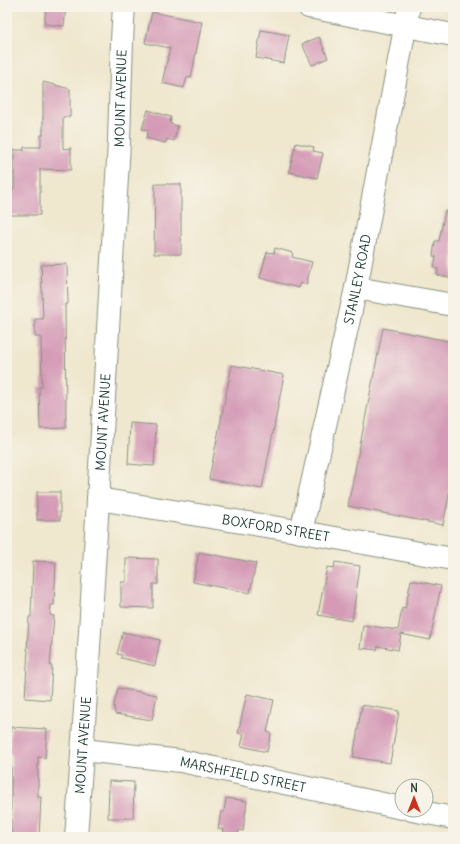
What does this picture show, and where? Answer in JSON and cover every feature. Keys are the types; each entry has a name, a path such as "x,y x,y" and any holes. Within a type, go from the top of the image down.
{"street":[{"name":"MOUNT AVENUE","path":"76,837 83,750 98,499 118,148 124,7"},
{"path":"309,7 408,16 453,35"},
{"name":"STANLEY ROAD","path":"301,532 356,288 408,16"},
{"path":"356,288 453,305"},
{"name":"BOXFORD STREET","path":"98,499 301,532 453,559"},
{"name":"MARSHFIELD STREET","path":"83,750 182,761 394,806"},
{"path":"434,814 453,818"}],"building":[{"path":"46,7 66,7 64,26 44,24"},
{"path":"152,12 202,22 191,78 187,77 184,88 162,83 170,48 145,43"},
{"path":"261,30 289,35 284,63 256,58"},
{"path":"319,37 328,58 312,65 302,44"},
{"path":"43,82 70,89 70,117 63,117 63,149 71,148 71,170 40,169 40,215 7,215 7,189 14,189 14,150 24,150 24,147 41,147 41,135 43,135"},
{"path":"148,110 171,117 170,124 178,126 174,141 167,139 165,143 146,138 148,130 142,129"},
{"path":"296,143 314,147 313,151 323,153 317,178 289,172"},
{"path":"155,184 181,184 181,254 154,254"},
{"path":"445,211 453,212 453,278 437,275 438,269 434,268 436,257 433,256 435,241 439,241"},
{"path":"275,248 293,253 292,257 312,262 306,285 301,283 299,288 260,278 267,252 274,253"},
{"path":"67,264 68,304 65,304 66,428 40,429 39,387 42,387 41,337 35,337 35,319 43,319 41,265"},
{"path":"383,328 453,342 453,475 443,525 348,506"},
{"path":"232,365 284,375 262,489 209,479"},
{"path":"130,423 156,425 154,466 128,464"},
{"path":"37,492 60,492 60,520 37,520"},
{"path":"199,552 256,563 250,593 193,582"},
{"path":"126,558 158,559 158,584 153,584 153,608 121,607 121,582 126,582"},
{"path":"33,561 56,562 54,605 51,605 50,615 54,616 50,666 52,666 50,700 25,698 29,617 31,617"},
{"path":"335,562 360,566 352,621 318,615 327,567 334,568"},
{"path":"411,580 441,586 430,640 401,634 398,650 378,646 377,650 360,648 363,625 398,630 402,608 405,609"},
{"path":"123,632 160,640 155,666 121,658 122,655 117,654"},
{"path":"118,688 157,695 152,720 115,714 114,705"},
{"path":"247,694 274,700 267,732 271,733 267,752 241,746 244,734 238,733"},
{"path":"362,705 399,711 390,763 353,757"},
{"path":"11,727 47,729 45,758 38,757 38,797 41,797 39,837 11,837 11,753 9,753"},
{"path":"109,781 134,782 133,818 108,818"},
{"path":"226,798 247,801 243,831 239,830 238,837 222,837 223,829 218,829 221,812 224,812"}]}
